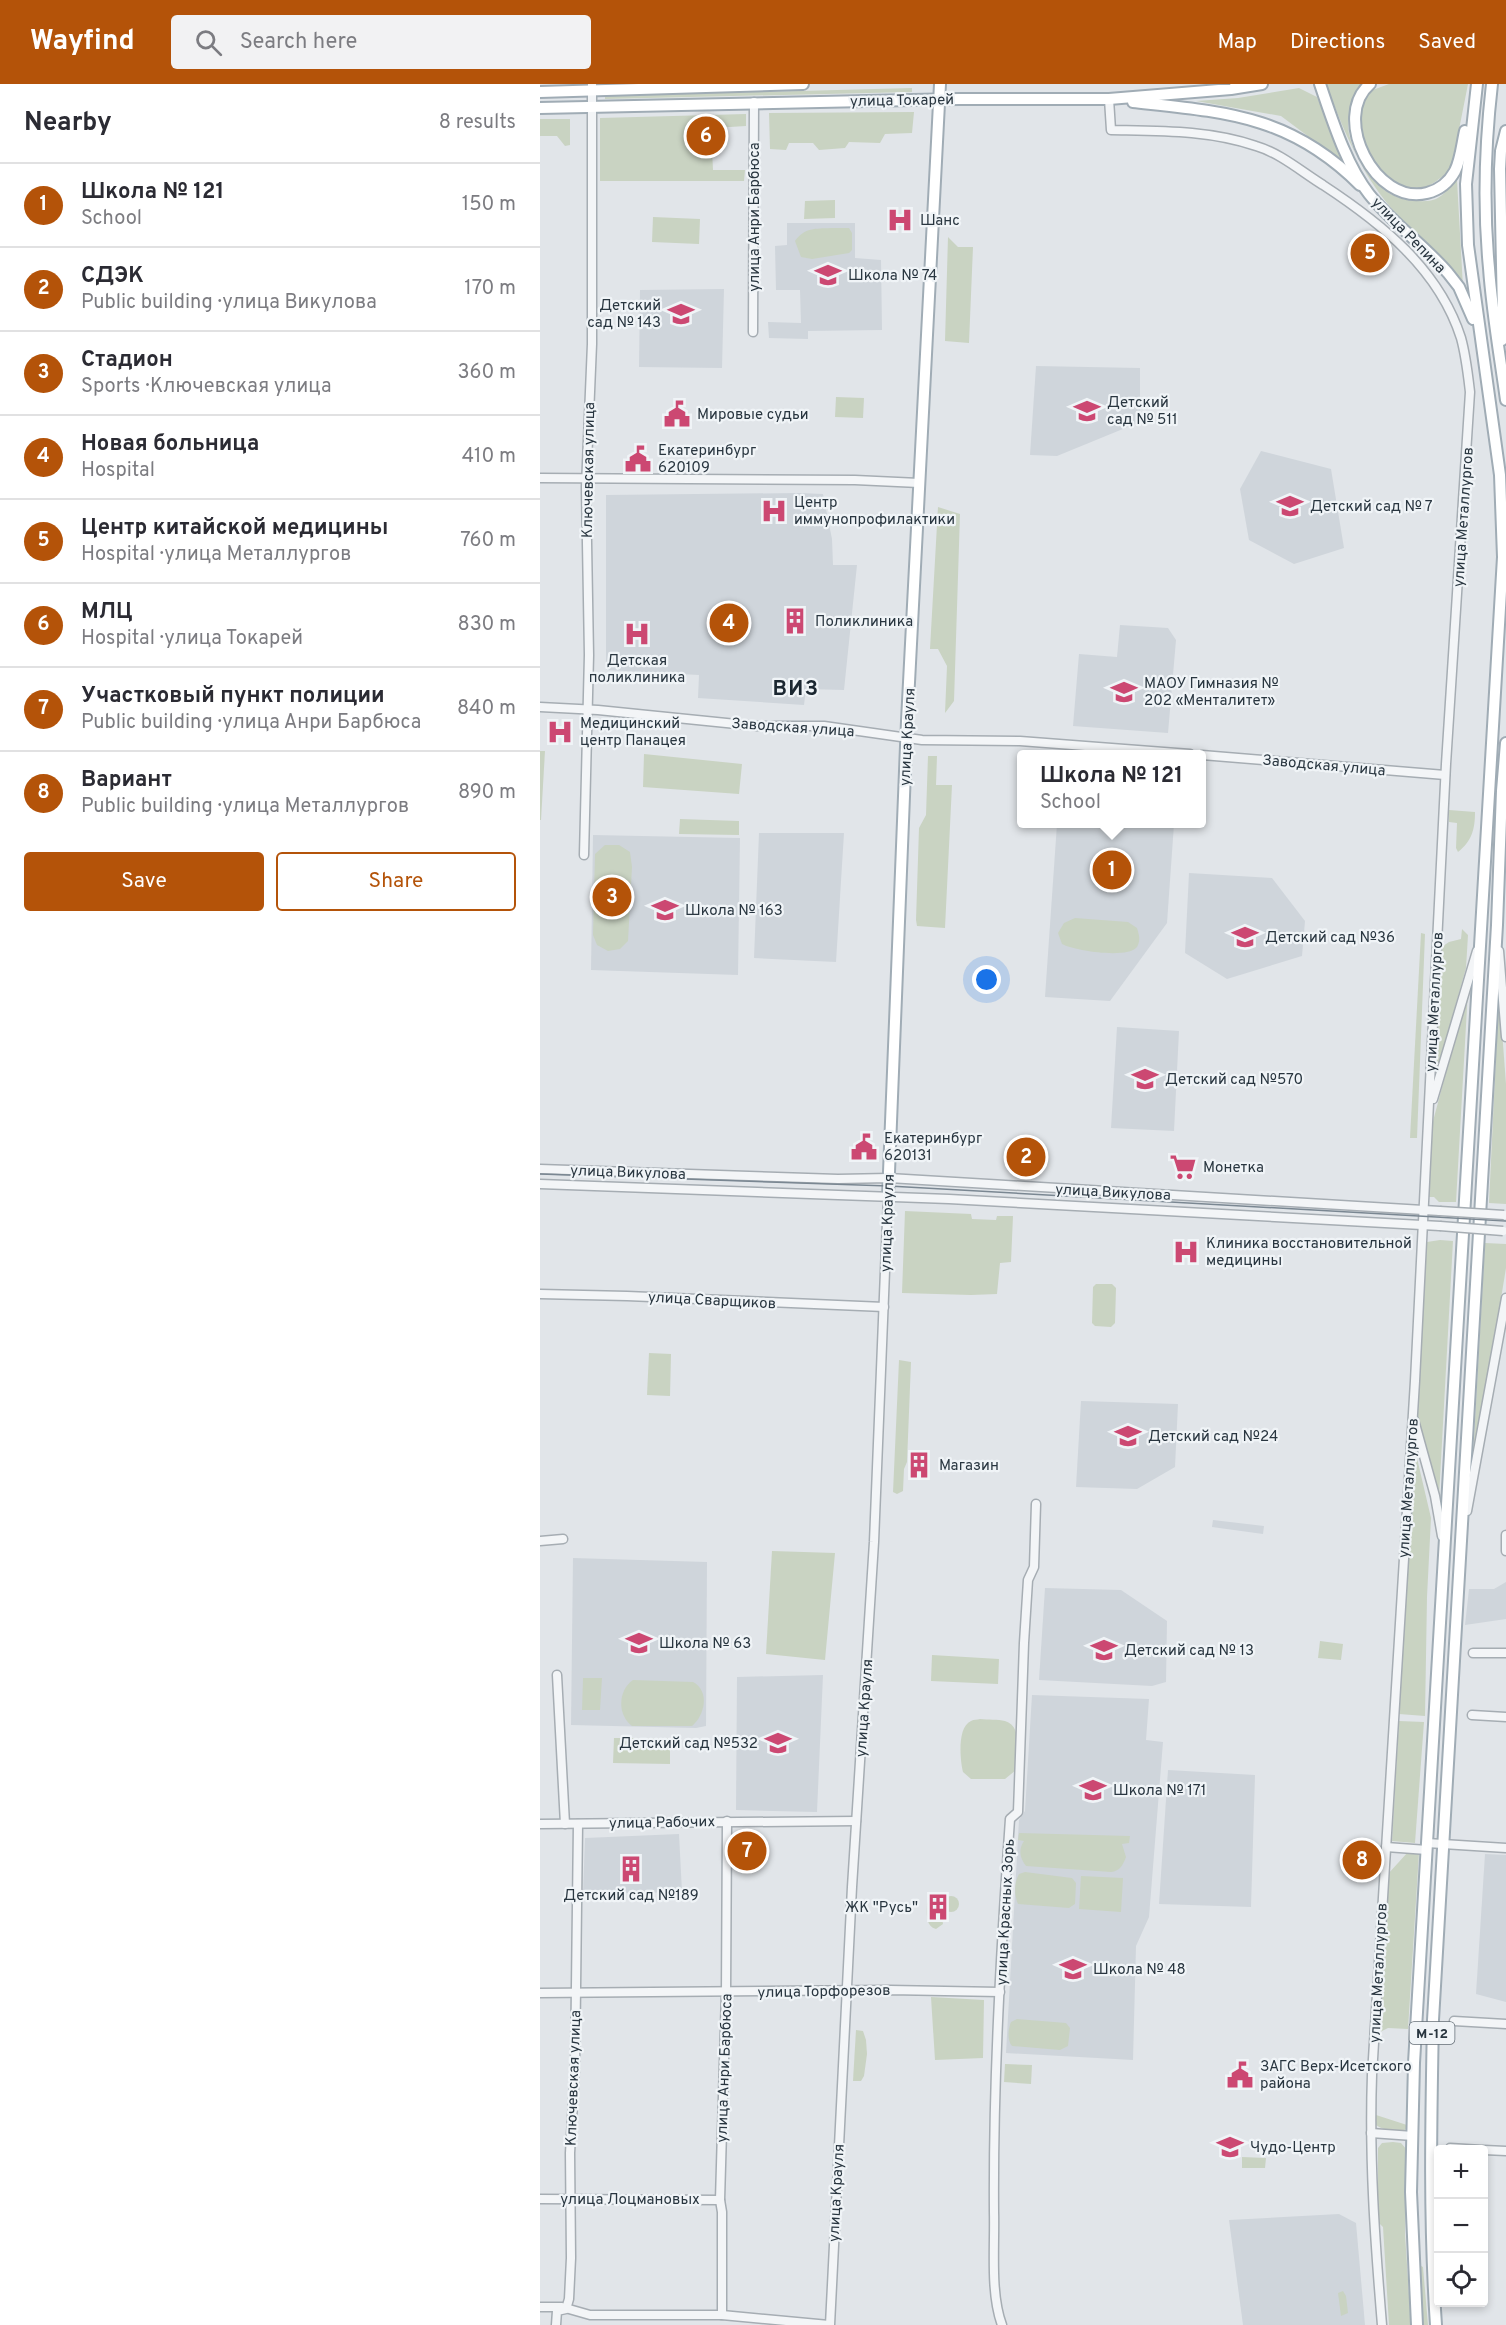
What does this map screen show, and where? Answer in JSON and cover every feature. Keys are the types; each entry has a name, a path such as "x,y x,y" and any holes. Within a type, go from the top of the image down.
{"main road":[{"path":"540,92 592,87 803,84"},
{"name":"улица Крауля","path":"888,1197 906,738 940,84"},
{"name":"улица Токарей","path":"540,108 754,102 1114,98 1231,89 1262,84"},
{"name":"улица Репина","path":"1320,84 1349,158 1370,194 1438,262 1458,287 1470,312 1482,353"},
{"path":"1370,84 1360,98 1355,114 1358,138 1364,153 1378,176 1387,185 1397,192 1419,195 1438,189 1454,172 1476,84"},
{"name":"улица Металлургов","path":"1417,2325 1413,2257 1414,2063 1503,557 1501,487 1496,442 1468,245 1466,207 1468,159 1476,84"},
{"path":"1492,84 1486,142 1485,206 1488,267 1506,400"},
{"path":"1114,98 1198,108 1268,124 1284,130 1320,152 1370,194"},
{"path":"1500,353 1503,331 1500,169 1501,151 1506,131"},
{"path":"1496,442 1506,473"},
{"path":"1443,1844 1506,743"},
{"name":"М-12","path":"1431,2257 1430,2147 1433,2020 1443,1844"},
{"path":"1413,2257 1424,2252 1431,2257 1436,2325"}],"street":[{"name":"Ключевская улица","path":"584,855 588,710 586,479 592,344 592,87"},
{"name":"улица Металлургов","path":"1114,98 1111,130 1173,132 1233,139 1259,146 1296,167 1374,220 1406,250 1437,287 1461,338 1470,392 1445,775 1413,1414 1372,2075 1373,2223 1382,2325"},
{"name":"улица Анри Барбюса","path":"753,332 754,102"},
{"path":"540,478 855,480 919,483"},
{"name":"Заводская улица","path":"540,708 588,710 756,726 824,726 922,740 1020,741 1138,750"},
{"name":"Заводская улица","path":"1206,755 1445,775"},
{"path":"1497,925 1506,1037"},
{"path":"1429,1113 1480,939"},
{"name":"улица Викулова","path":"540,1169 838,1179 889,1178 1505,1215"},
{"name":"улица Викулова","path":"540,1184 949,1199 1505,1231"},
{"name":"улица Крауля","path":"830,2325 856,1821 873,1553 888,1197"},
{"name":"улица Сварщиков","path":"540,1294 884,1307"},
{"path":"1462,1532 1506,1298"},
{"path":"1413,1414 1435,1496 1444,1543"},
{"name":"улица Красных Зорь","path":"1002,2325 998,2315 995,2282 994,2195 1000,1992 1010,1819 1018,1812 1024,1643 1028,1580 1034,1567 1036,1504"},
{"path":"1506,1534 1506,1551"},
{"path":"540,1540 562,1539"},
{"path":"1473,1653 1506,1653"},
{"path":"557,1675 565,1824"},
{"path":"1472,1715 1506,1718"},
{"name":"улица Анри Барбюса","path":"722,2315 720,2200 726,1993 727,1821"},
{"name":"улица Рабочих","path":"540,1824 856,1821"},
{"name":"Ключевская улица","path":"556,2325 557,2311 566,2309 570,2289 572,2198 570,2153 574,2087 578,1824"},
{"path":"1386,1847 1443,1844 1506,1848"},
{"name":"улица Торфорезов","path":"540,1993 1000,1992"},
{"path":"1454,2021 1506,2024"},
{"path":"1371,2133 1413,2136"},
{"path":"1488,2150 1506,2151"},
{"name":"улица Лоцмановых","path":"540,2199 720,2200"},
{"path":"540,2307 566,2309 590,2315 722,2315 830,2325"},
{"path":"590,2315 591,2325"}],"shaded area":[{"name":"Школа № 74","path":"787,223 855,223 855,258 881,260 882,330 808,331 808,339 769,338 768,322 801,323 800,290 776,290 775,246 787,245"},
{"name":"Детский сад № 143","path":"724,289 722,368 639,367 640,290"},
{"name":"Детский сад № 511","path":"1036,366 1140,368 1140,422 1057,456 1030,455"},
{"name":"Детский сад № 7","path":"1261,451 1331,469 1344,548 1294,564 1249,540 1240,489"},
{"path":"823,494 832,539 833,565 857,565 844,690 806,689 804,705 698,698 699,675 606,670 606,495"},
{"name":"МАОУ Гимназия № 202 «Менталитет»","path":"1120,625 1168,628 1176,640 1168,733 1073,726 1079,654 1117,657"},
{"path":"1057,828 1174,828 1167,923 1110,1001 1045,997"},
{"path":"759,833 844,833 836,962 754,958"},
{"name":"Школа № 163","path":"593,835 740,838 738,975 591,970"},
{"name":"Детский сад №36","path":"1189,873 1272,878 1305,921 1302,956 1227,979 1185,953"},
{"name":"Детский сад №570","path":"1117,1027 1179,1031 1174,1131 1111,1128"},
{"name":"Детский сад №24","path":"1081,1401 1178,1404 1175,1467 1137,1489 1076,1487"},
{"path":"1213,1520 1264,1526 1263,1534 1212,1527"},
{"name":"Школа № 63","path":"573,1558 707,1562 706,1726 696,1728 571,1725"},
{"path":"1506,1582 1506,1619 1465,1625 1469,1589 1494,1589"},
{"name":"Детский сад № 13","path":"1045,1588 1121,1590 1167,1621 1166,1682 1152,1686 1039,1680"},
{"name":"Детский сад №532","path":"823,1675 817,1812 736,1810 737,1677"},
{"path":"1032,1695 1149,1699 1146,1740 1163,1742 1149,1917 1136,1946 1133,2060 1006,2053 1019,1820 1025,1811"},
{"path":"1168,1770 1255,1775 1251,1907 1159,1904"},
{"path":"679,1834 682,1892 583,1894 585,1838"},
{"path":"1485,1854 1506,1855 1506,2002 1476,1994"},
{"path":"1339,2214 1356,2223 1365,2325 1243,2325 1229,2220"}],"green space":[{"path":"1326,84 1361,84 1353,102 1349,121 1352,146"},
{"path":"1389,84 1468,84 1451,170 1423,188 1408,189 1388,178 1372,159 1362,137 1360,117 1370,91"},
{"path":"912,88 912,92 605,99 605,96"},
{"path":"1299,88 1317,97 1345,164 1281,116 1196,101 1238,98"},
{"path":"914,112 912,133 885,134 880,143 849,142 845,148 819,150 813,143 789,143 786,150 770,149 769,113"},
{"path":"746,114 746,126 697,129 697,142 704,149 712,149 713,170 745,170 744,181 600,181 600,118"},
{"path":"540,119 570,119 570,145 565,146 557,136 540,136"},
{"path":"1358,158 1380,187 1401,199 1425,201 1436,199 1457,180 1463,287 1447,266 1392,209 1371,180"},
{"path":"835,200 835,218 804,219 805,201"},
{"path":"653,217 700,219 699,244 652,242"},
{"path":"849,228 852,233 852,250 849,253 812,259 801,257 795,241 799,236 811,230"},
{"path":"948,237 958,247 973,247 969,343 945,341"},
{"path":"836,397 864,398 863,418 835,417"},
{"path":"938,507 960,514 954,701 945,713 947,666 938,649 930,649"},
{"path":"540,751 545,751 541,820 540,820"},
{"path":"644,754 742,764 739,794 643,787"},
{"path":"928,756 937,756 936,785 952,785 945,928 917,926 916,920 919,828 926,815"},
{"path":"1449,810 1475,812 1472,834 1467,844 1458,852 1456,848 1457,823 1449,822"},
{"path":"680,819 739,821 739,835 679,834"},
{"path":"605,845 619,845 630,852 632,867 628,941 620,949 608,951 597,945 593,935 595,854"},
{"path":"1075,918 1128,922 1137,928 1139,938 1137,947 1132,951 1113,953 1089,951 1062,944 1058,933 1064,923"},
{"path":"1462,929 1468,935 1466,968 1434,1082 1440,948 1449,942 1461,939"},
{"path":"1421,933 1425,934 1417,1138 1410,1138"},
{"path":"1468,990 1456,1202 1439,1202 1434,1197 1428,1197 1432,1125"},
{"path":"1499,991 1506,1084 1506,1204 1489,1203"},
{"path":"905,1211 971,1214 972,1219 996,1220 997,1216 1013,1216 1011,1262 1000,1263 997,1294 902,1293"},
{"path":"1453,1241 1439,1497 1417,1414 1426,1247 1427,1242"},
{"path":"1485,1243 1506,1244 1506,1268 1472,1474"},
{"path":"1096,1284 1112,1284 1116,1288 1115,1323 1111,1327 1095,1326 1092,1323 1093,1287"},
{"path":"649,1353 671,1354 670,1396 647,1395"},
{"path":"899,1360 911,1362 907,1462 904,1469 903,1491 897,1494 893,1492"},
{"path":"1413,1441 1431,1518 1425,1716 1399,1714 1398,1699"},
{"path":"772,1551 835,1553 825,1660 766,1654"},
{"path":"1320,1641 1343,1644 1341,1660 1318,1658"},
{"path":"932,1655 999,1659 998,1684 931,1681"},
{"path":"583,1678 602,1678 600,1710 582,1710"},
{"path":"633,1680 693,1682 702,1691 703,1710 692,1726 632,1726 624,1716 621,1703 624,1690"},
{"path":"980,1719 1005,1721 1015,1729 1018,1742 1016,1770 1005,1779 971,1779 963,1772 961,1752 963,1730 971,1721"},
{"path":"1399,1721 1424,1722 1415,1843 1392,1841"},
{"path":"614,1738 670,1738 670,1764 613,1763"},
{"path":"1019,1833 1130,1836 1129,1843 1122,1844 1126,1857 1124,1863 1119,1869 1111,1872 1026,1866 1020,1854 1024,1841 1018,1840"},
{"path":"1408,1852 1419,1853 1408,2029 1388,2028 1380,2032 1388,1874"},
{"path":"1025,1872 1072,1878 1076,1883 1075,1904 1069,1908 1018,1904 1015,1893 1016,1881 1019,1874"},
{"path":"1081,1876 1123,1878 1121,1912 1079,1909"},
{"path":"951,1896 957,1898 959,1904 957,1910 951,1912 945,1910 943,1904 945,1898"},
{"path":"932,1898 939,1901 943,1924 936,1929 927,1919 927,1903"},
{"path":"931,1997 984,2000 983,2058 935,2060"},
{"path":"1017,2019 1066,2023 1070,2028 1068,2046 1060,2050 1012,2046 1009,2028 1011,2022"},
{"path":"856,2030 863,2031 866,2040 867,2054 864,2076 861,2081 853,2081"},
{"path":"1005,2064 1032,2065 1031,2084 1004,2082"},
{"path":"1376,2115 1407,2125 1408,2128 1396,2131 1383,2129 1376,2125"},
{"path":"1382,2143 1401,2143 1407,2150 1405,2234 1411,2325 1389,2325 1383,2227 1378,2222 1378,2148"},
{"path":"1242,2157 1266,2158 1265,2168 1242,2168"},
{"path":"1419,2267 1423,2267 1428,2325 1421,2325"},
{"path":"1343,2291 1346,2296 1348,2313 1341,2316 1338,2293"}],"tram line":[{"path":"540,1174 889,1186 1506,1221"}],"place":[{"name":"МЛЦ","path":"706,136"},
{"name":"Шанс","path":"900,220"},
{"name":"Центр китайской медицины","path":"1370,253"},
{"name":"Школа № 74","path":"828,275"},
{"name":"Детский сад № 143","path":"681,314"},
{"name":"Детский сад № 511","path":"1087,411"},
{"name":"Мировые судьи","path":"677,414"},
{"name":"Екатеринбург 620109","path":"638,459"},
{"name":"Детский сад № 7","path":"1290,506"},
{"name":"Центр иммунопрофилактики","path":"774,511"},
{"name":"Поликлиника","path":"795,621"},
{"name":"Новая больница","path":"729,623"},
{"name":"Детская поликлиника","path":"637,634"},
{"name":"МАОУ Гимназия № 202 «Менталитет»","path":"1124,692"},
{"name":"Медицинский центр Панацея","path":"560,732"},
{"name":"Школа № 121","path":"1112,870"},
{"name":"Стадион","path":"612,897"},
{"name":"Школа № 163","path":"665,910"},
{"name":"Детский сад №36","path":"1245,937"},
{"name":"Детский сад №570","path":"1145,1079"},
{"name":"Екатеринбург 620131","path":"864,1147"},
{"name":"СДЭК","path":"1026,1157"},
{"name":"Монетка","path":"1183,1167"},
{"name":"Клиника восстановительной медицины","path":"1186,1252"},
{"name":"Детский сад №24","path":"1128,1436"},
{"name":"Магазин","path":"919,1465"},
{"name":"Школа № 63","path":"639,1643"},
{"name":"Детский сад № 13","path":"1104,1650"},
{"name":"Детский сад №532","path":"778,1743"},
{"name":"Школа № 171","path":"1093,1790"},
{"name":"Участковый пункт полиции","path":"747,1851"},
{"name":"Вариант","path":"1362,1860"},
{"name":"Детский сад №189","path":"631,1869"},
{"name":"ЖК \"Русь\"","path":"938,1907"},
{"name":"Школа № 48","path":"1073,1969"},
{"name":"ЗАГС Верх-Исетского района","path":"1240,2075"},
{"name":"Чудо-Центр","path":"1230,2147"}],"district":[{"name":"ВИЗ","path":"796,688"}]}
